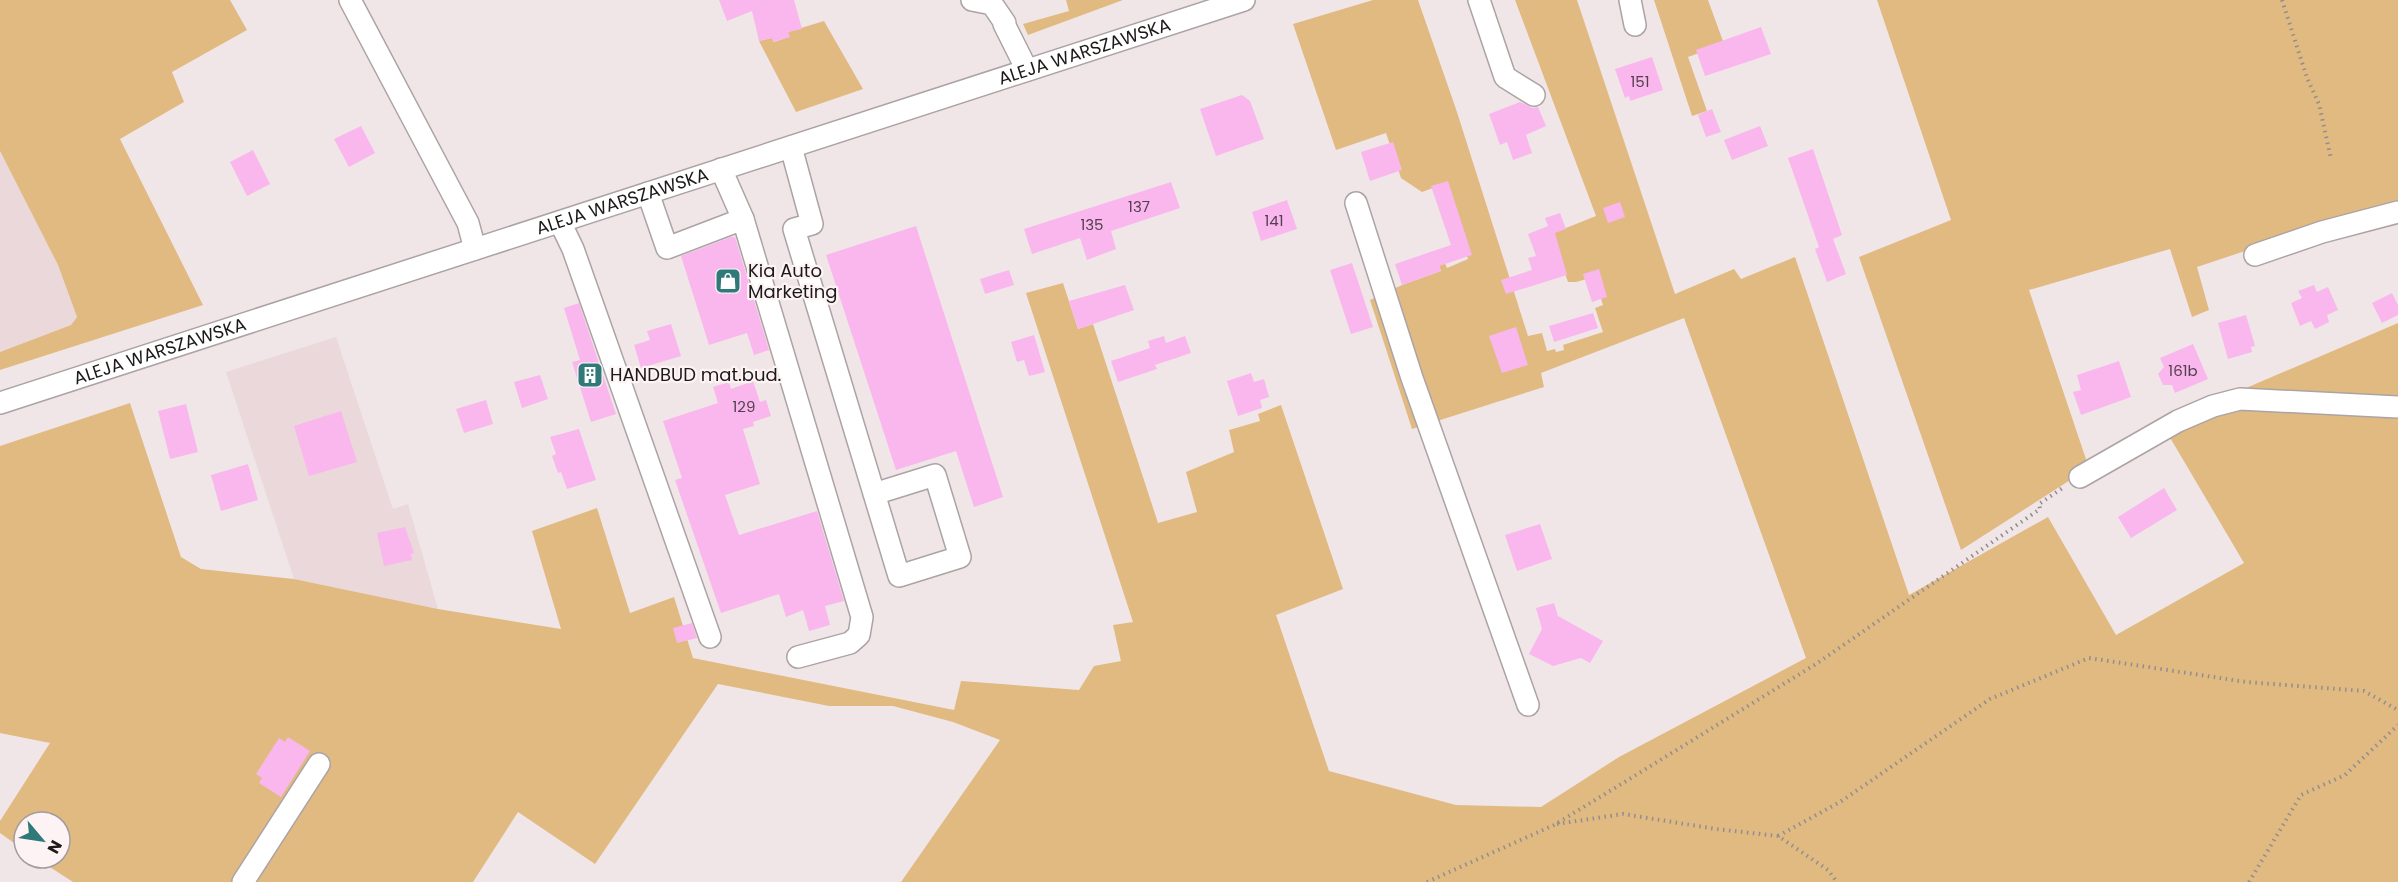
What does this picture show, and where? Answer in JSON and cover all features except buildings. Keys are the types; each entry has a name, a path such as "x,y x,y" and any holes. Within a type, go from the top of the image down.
{"street":[{"path":"350,0 468,223 475,249"},
{"path":"972,0 992,4 1005,23 1027,70"},
{"name":"ALEJA WARSZAWSKA","path":"0,403 1244,0"},
{"path":"1479,0 1505,77 1534,95"},
{"path":"1630,0 1635,25"},
{"path":"791,147 812,224 794,229 874,494 899,576 960,557 935,476 874,494"},
{"path":"722,169 743,219 862,617 859,635 850,643 798,657"},
{"path":"648,193 667,248 743,219"},
{"path":"1356,203 1412,378 1528,705"},
{"path":"2254,255 2322,232 2398,212"},
{"path":"560,222 573,249 710,637"},
{"path":"2080,477 2178,421 2213,406 2240,399 2398,407"},
{"path":"243,882 319,764"}],"path":[{"path":"2282,0 2307,78 2319,104 2331,159"},
{"path":"1427,882 1554,825 1816,664 2040,509 2038,504 2080,477"},
{"path":"1778,836 1840,802 1990,699 2089,658 2246,682 2364,691 2398,710"},
{"path":"2249,882 2301,795 2345,775 2398,724"},
{"path":"1554,825 1623,814 1778,836 1828,870 1837,882"}],"shaded area":[{"path":"0,0 230,0 247,30 172,72 184,102 120,139 203,305 0,370 0,352 71,325 77,317 58,265 0,151"},
{"path":"1066,0 1123,0 1028,35 1023,24 1069,11"},
{"path":"1373,0 1418,0 1456,109 1528,336 1542,333 1547,351 1555,349 1556,352 1564,350 1563,345 1603,332 1595,308 1603,305 1594,277 1568,282 1551,234 1596,216 1515,0 1577,0 1675,294 1734,269 1741,279 1795,257 1909,595 2048,517 2116,635 2244,563 2162,424 2398,323 2398,882 901,882 1000,740 953,722 893,706 829,706 718,684 595,864 518,812 473,882 73,882 54,870 72,870 72,810 12,810 12,842 0,833 0,821 50,743 0,733 0,446 130,403 181,557 201,569 294,579 438,609 561,629 532,531 597,508 630,613 674,597 693,658 954,710 961,681 1079,690 1094,666 1121,661 1113,625 1133,622 1026,293 1063,283 1078,329 1093,324 1158,523 1197,512 1186,472 1234,452 1229,430 1260,421 1258,414 1281,405 1343,589 1276,615 1329,771 1456,805 1541,807 1619,757 1806,658 1684,318 1541,373 1544,387 1412,429 1370,300 1441,271 1434,251 1441,253 1447,268 1468,259 1441,185 1422,192 1401,178 1386,133 1336,150 1293,24"},
{"path":"1654,0 1708,0 1724,44 1688,57 1707,111 1692,116"},
{"path":"1877,0 2398,0 2398,200 2197,267 2209,310 2192,317 2170,249 2029,290 2089,468 1961,550 1859,257 1951,220"},
{"path":"824,21 863,89 796,112 759,41 772,38 774,42 789,37 788,32"},
{"path":"0,151 58,265 77,317 71,325 0,352"},
{"path":"336,337 393,509 408,504 438,609 294,579 226,372"}],"place":[{"name":"Kia Auto Marketing","path":"728,281"},
{"name":"HANDBUD mat.bud.","path":"590,375"}]}
